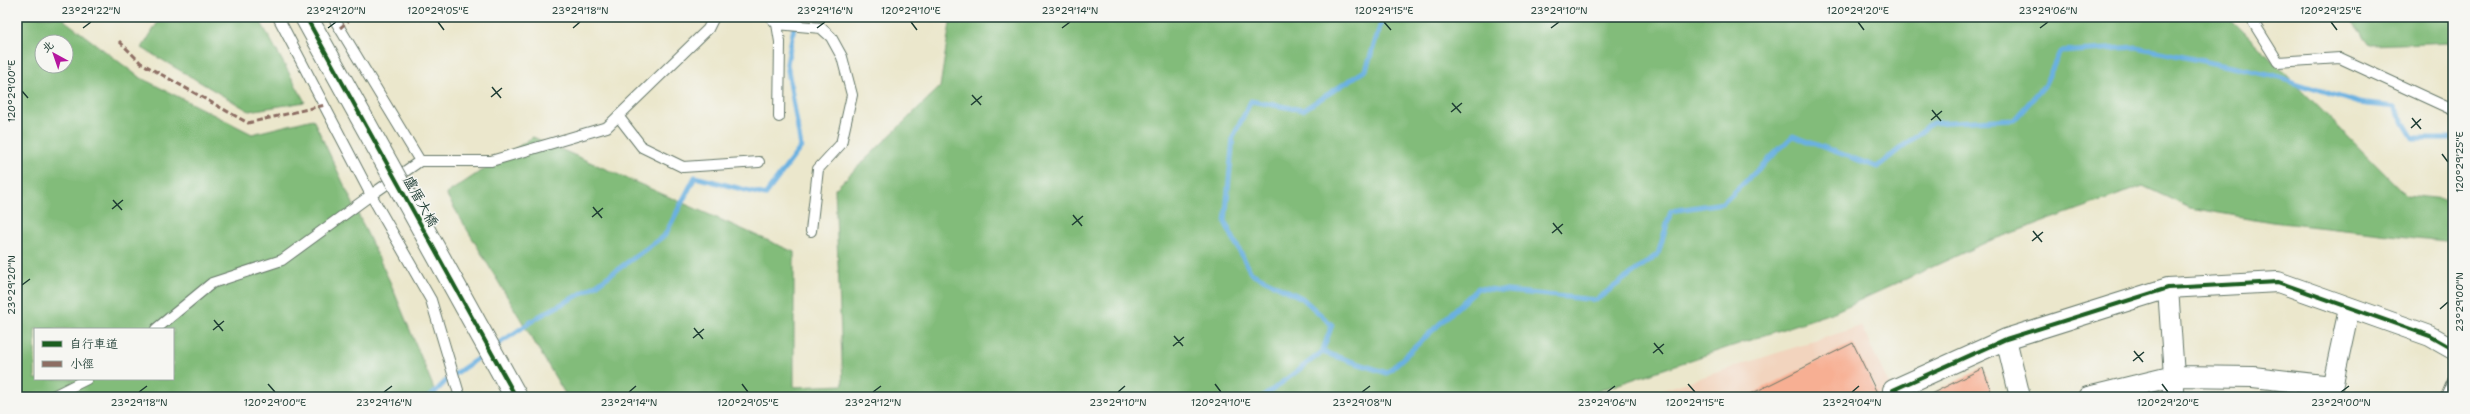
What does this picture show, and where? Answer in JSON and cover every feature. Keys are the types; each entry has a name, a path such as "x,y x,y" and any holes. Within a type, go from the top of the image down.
{"street":[{"name":"盧厝大橋","path":"306,17 516,397"},
{"path":"1893,390 2006,339 2168,288 2278,282 2349,309 2430,336 2453,349"},
{"path":"2168,288 2174,397"},
{"path":"2088,397 2174,376 2253,377 2331,392 2349,309"},
{"path":"2006,339 2020,397"}],"lane":[{"path":"278,17 371,195 432,300 460,397"},
{"path":"333,17 420,161"},
{"path":"157,328 212,283 282,260 420,161 491,161 607,127 708,29 714,17"},
{"path":"2250,17 2278,62 2340,58 2453,110"},
{"path":"779,117 780,42 778,22 821,28 831,37 842,57 852,95 840,144 818,169 811,231"},
{"path":"618,116 642,147 683,167 759,162"},
{"path":"51,397 85,380"},
{"path":"2446,397 2453,381"}],"shaded area":[{"path":"1861,326 1895,397 1641,397"}],"green space":[{"path":"17,17 66,17 64,20 139,77 252,134 313,119 391,284 437,396 17,397"},
{"path":"161,17 258,17 305,102 249,111 142,48"},
{"path":"951,17 2229,17 2407,196 2453,201 2453,242 2272,222 2190,208 2143,186 1989,241 1834,312 1580,397 567,397 446,194 533,137 794,252 794,387 843,385 835,189 940,87"},
{"path":"2349,17 2453,17 2453,42 2370,45"}],"building":[{"path":"1853,343 1879,397 1745,397"},
{"path":"1983,368 1993,397 1925,397"}],"waterway":[{"path":"494,347 538,317 595,286 665,235 695,177 765,195 801,147 787,64 796,17"},
{"path":"1322,352 1332,325 1302,298 1251,273 1225,222 1233,137 1251,101 1303,110 1366,70 1383,17"},
{"path":"1263,397 1322,352 1387,373 1478,288 1596,300 1658,254 1671,211 1723,203 1793,136 1877,167 1932,123 2015,119 2044,86 2060,52 2137,47 2273,76 2359,103 2394,107 2413,138 2453,138"},
{"path":"430,397 449,378 486,353"}],"marked path":[{"path":"340,28 353,17"},
{"path":"119,41 141,63 248,123 325,105"}],"cycle path":[{"path":"306,17 516,397"},
{"path":"1893,390 2006,339 2168,288 2278,282 2430,336 2453,349"}]}
